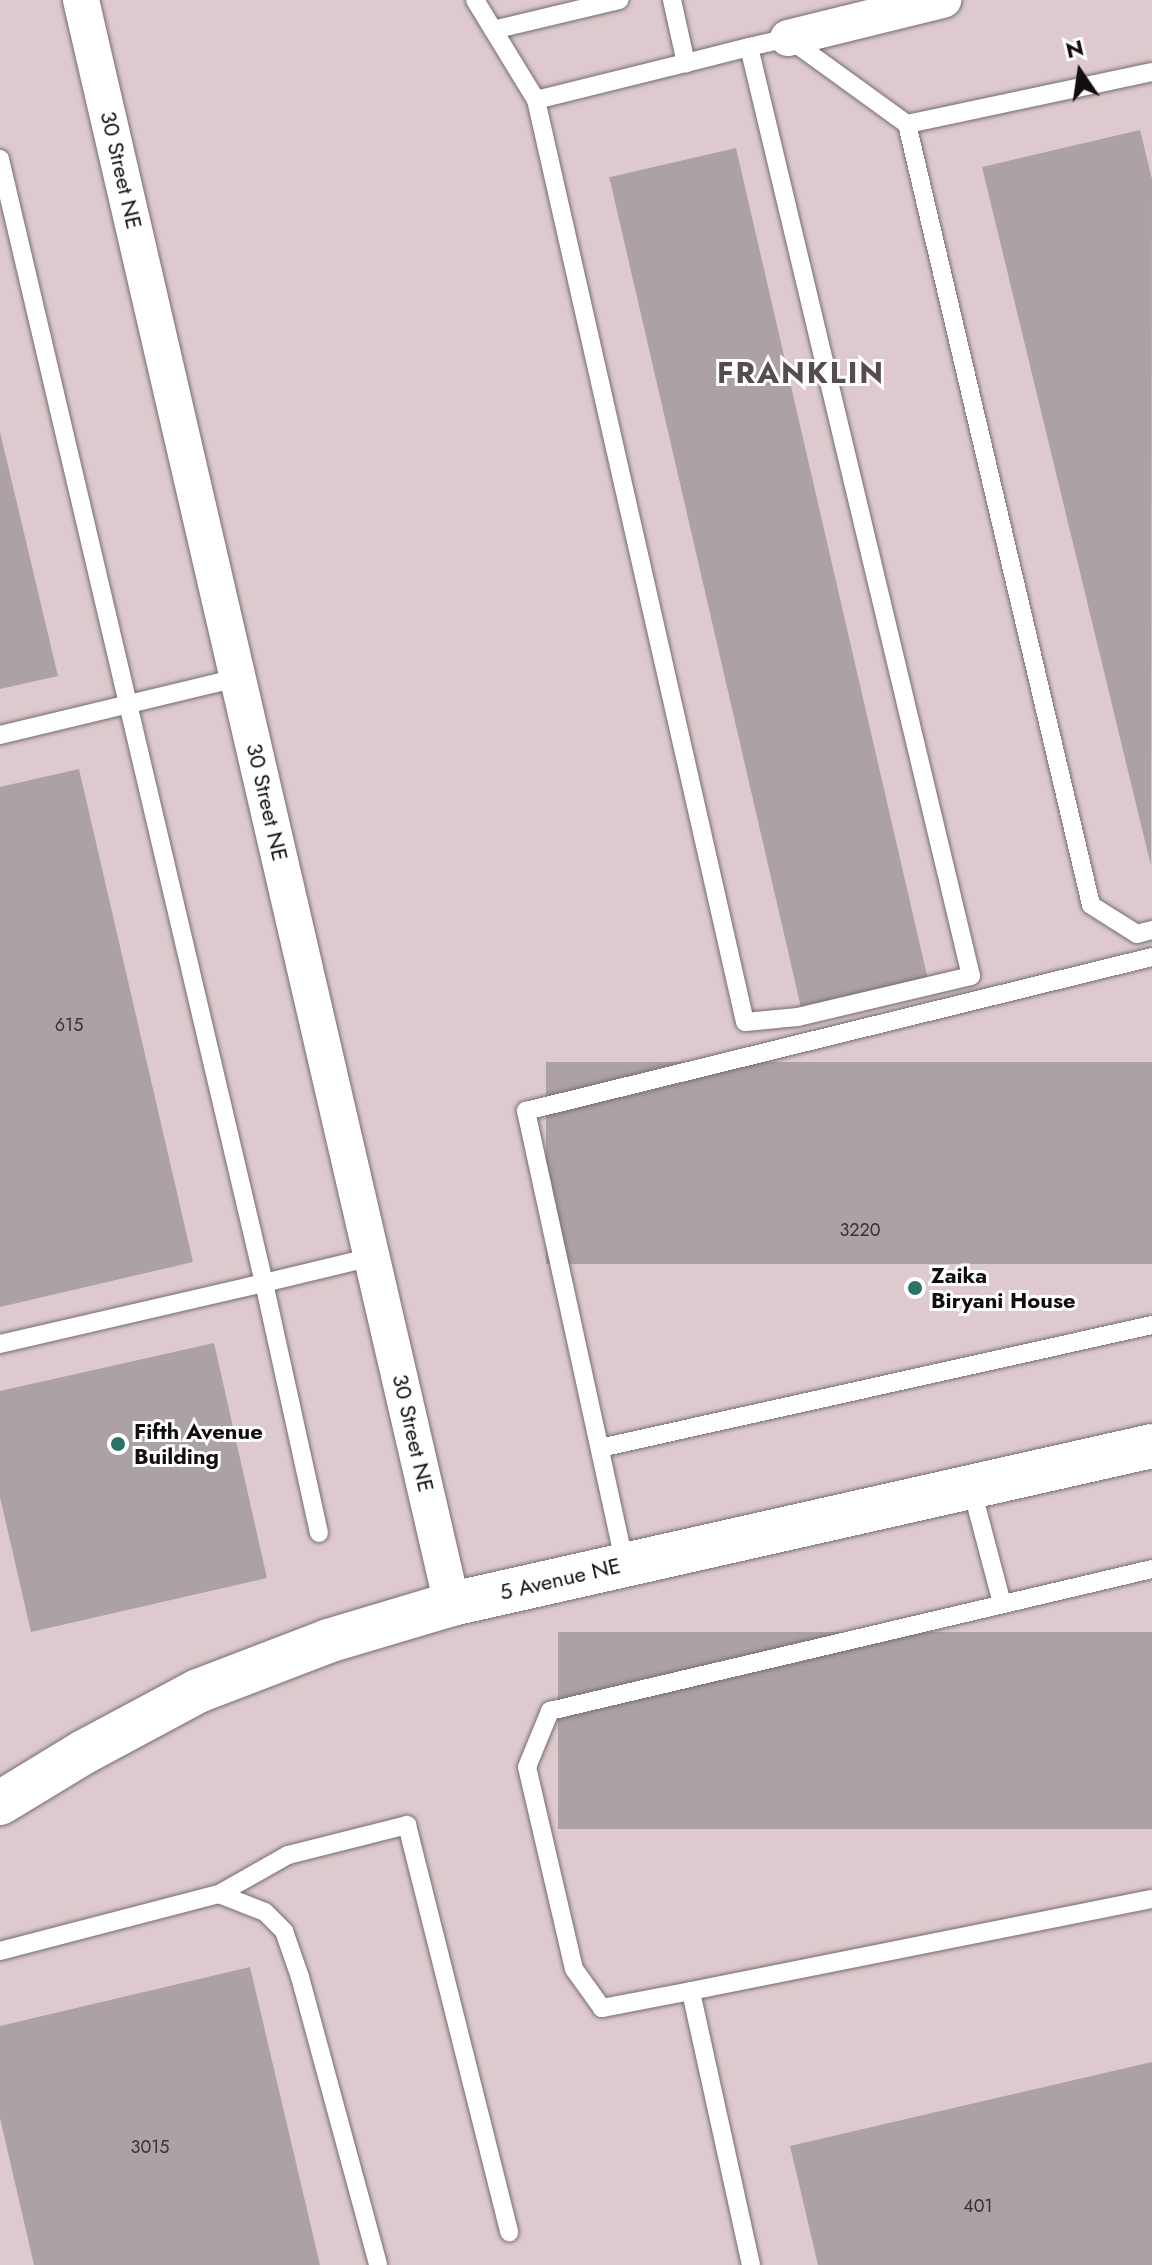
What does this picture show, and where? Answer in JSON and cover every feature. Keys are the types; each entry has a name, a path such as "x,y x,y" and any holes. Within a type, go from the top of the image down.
{"street":[{"name":"30 Street NE","path":"81,0 452,1604"},
{"path":"788,38 858,10 943,0"},
{"name":"5 Avenue NE","path":"0,1803 84,1752 198,1691 328,1641 452,1604 1152,1446"}],"lane":[{"path":"475,0 536,100 745,1022 798,1017 971,976 749,47"},
{"path":"493,30 619,0"},
{"path":"672,0 686,63"},
{"path":"536,100 788,38 907,124 1091,905 1137,934 1152,930"},
{"path":"907,124 1152,72"},
{"path":"0,159 264,1283 319,1533"},
{"path":"0,735 238,678"},
{"path":"625,1565 526,1111 1152,957"},
{"path":"0,1344 372,1257"},
{"path":"600,1448 1152,1325"},
{"path":"971,1486 1002,1603"},
{"path":"1152,1569 550,1711 527,1767 574,1969 602,2008 1152,1899"},
{"path":"0,1951 219,1894 288,1855 407,1825 509,2232"},
{"path":"219,1894 265,1912 284,1931 300,1977 378,2265"},
{"path":"691,1991 751,2265"}],"shaded area":[{"path":"0,0 1152,0 1152,2265 0,2265"}],"building":[{"path":"1140,130 1152,179 1151,866 982,167"},
{"path":"736,148 927,977 801,1006 609,177"},
{"path":"0,432 58,676 0,689"},
{"path":"79,769 193,1262 0,1307 0,787"},
{"path":"546,1062 1152,1062 1152,1264 546,1264"},
{"name":"Fifth Avenue Building","path":"214,1343 267,1578 31,1632 0,1497 0,1391"},
{"path":"558,1632 1152,1632 1152,1829 558,1829"},
{"path":"250,1967 320,2265 34,2265 0,2118 0,2026"},
{"path":"1152,2062 1152,2265 818,2265 790,2146"}],"place":[{"name":"Zaika Biryani House","path":"915,1288"},
{"name":"Fifth Avenue Building","path":"118,1444"}],"district":[{"name":"FRANKLIN","path":"801,373"}]}
